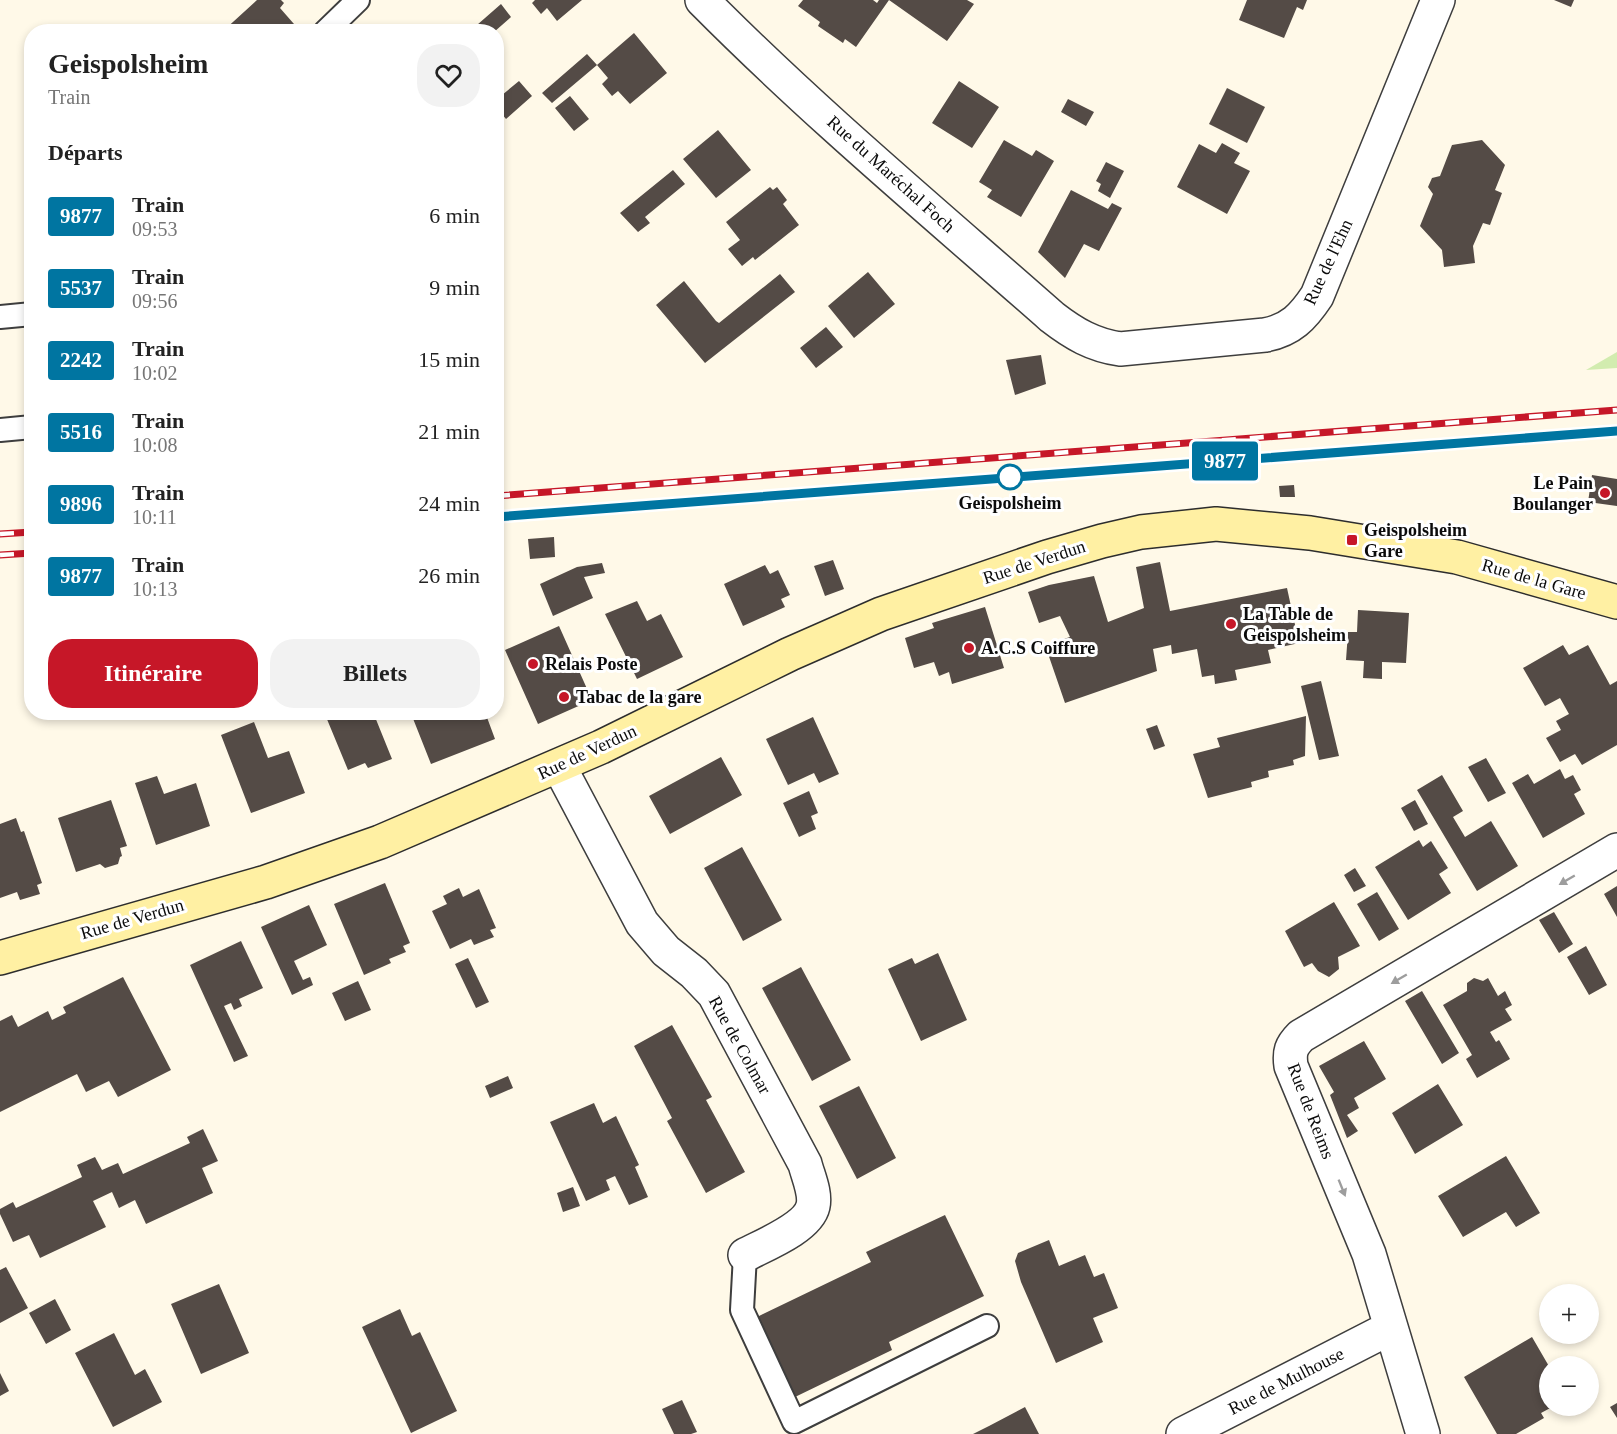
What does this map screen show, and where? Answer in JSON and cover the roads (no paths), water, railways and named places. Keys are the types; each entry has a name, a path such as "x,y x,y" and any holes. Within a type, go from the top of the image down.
{"main road":[{"name":"Rue de Verdun","path":"0,958 266,882 324,863 420,826 559,766 790,654 881,614 1047,557 1141,532 1182,526 1216,524 1310,533"},
{"name":"Rue de la Gare","path":"1310,533 1457,557 1617,602"}],"street":[{"name":"Rue du Maréchal Foch","path":"702,0 746,44 841,131 1052,317 1086,340"},
{"name":"Rue de l'Ehn","path":"1086,340 1120,349 1265,335 1280,332 1304,314 1317,296 1438,0"},
{"name":"Rue de Colmar","path":"559,766 642,923 666,951 694,973 714,994 805,1164 812,1189 813,1206 805,1221 780,1237 744,1255"},
{"name":"Rue de Reims","path":"1423,1434 1369,1254 1291,1066 1289,1053 1293,1044 1301,1036 1617,850"},
{"name":"Rue de Mulhouse","path":"1183,1434 1390,1328"}],"lane":[{"path":"333,24 357,0"},
{"path":"0,317 24,315"},
{"path":"0,430 24,428"},
{"path":"744,1255 742,1310 794,1422 987,1326"}],"railway":[{"path":"504,495 1617,410"},
{"path":"504,516 1617,431"},
{"path":"0,534 24,532"},
{"path":"0,555 24,554"}],"train":[{"name":"9877","path":"504,516 1617,431"}],"place":[{"name":"Geispolsheim","path":"1010,477"},
{"name":"Le Pain Boulanger","path":"1605,493"},
{"name":"Geispolsheim Gare","path":"1352,540"},
{"name":"La Table de Geispolsheim","path":"1231,624"},
{"name":"A.C.S Coiffure","path":"969,648"},
{"name":"Relais Poste","path":"533,664"},
{"name":"Tabac de la gare","path":"564,697"}]}
